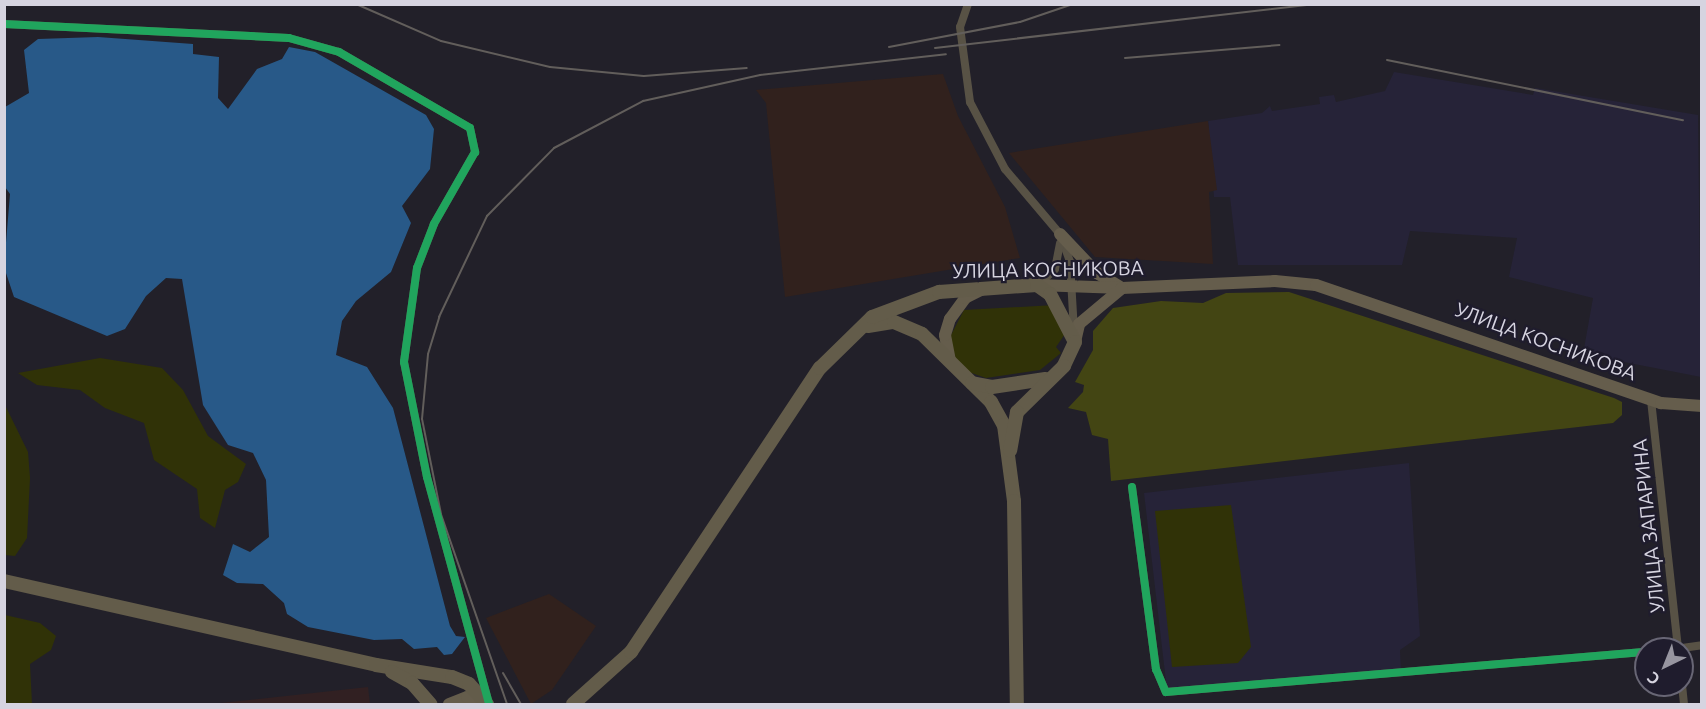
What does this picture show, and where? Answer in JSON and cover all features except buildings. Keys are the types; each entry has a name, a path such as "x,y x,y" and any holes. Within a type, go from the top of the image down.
{"main road":[{"path":"1017,705 1010,450 1017,412 1049,377 1064,366 1075,342 1056,301 1037,285"},
{"name":"УЛИЦА КОСНИКОВА","path":"573,705 631,652 737,487 843,341 902,302 985,289 1037,285"},
{"path":"843,341 867,326 894,322 922,334 951,366 996,408 1010,450"},
{"path":"968,381 992,387 1049,377"},
{"path":"4,581 376,665 452,677 469,684 487,705"},
{"path":"376,665 412,683 430,705"}],"street":[{"path":"968,4 960,27 970,102 1009,175 1097,273 1122,288 1078,324 1075,342"},
{"path":"4,24 297,40 339,52 470,128 475,152 434,224 417,268 404,362 427,477 487,705"},
{"path":"1037,285 1059,262 1060,234"},
{"path":"1060,234 1070,262 1075,342"},
{"name":"УЛИЦА КОСНИКОВА","path":"1037,285 1122,288 1275,281 1329,288 1651,400 1701,406"},
{"path":"951,366 946,327 965,298 985,289"},
{"name":"УЛИЦА ЗАПАРИНА","path":"1651,400 1676,637"},
{"path":"1132,487 1156,669 1166,692 1634,653"},
{"path":"449,705 468,697 487,705"}],"shaded area":[{"path":"1394,72 1533,95 1535,88 1698,115 1701,377 1583,354 1593,298 1509,277 1517,238 1410,231 1402,265 1238,265 1230,197 1214,197 1208,121 1262,113 1270,106 1272,111 1320,104 1319,97 1334,95 1336,102 1385,91"},
{"path":"943,74 958,116 1005,207 1020,258 785,297 766,103 756,90"},
{"path":"1208,121 1217,190 1209,192 1213,264 1095,257 1009,153"},
{"path":"1289,292 1614,398 1622,402 1622,415 1613,423 1111,481 1108,439 1092,435 1086,412 1068,408 1083,392 1084,385 1075,382 1093,350 1093,331 1113,308 1161,301 1203,303 1226,293"},
{"path":"1055,305 1065,334 1056,347 1061,353 1040,370 986,378 966,371 952,356 950,337 964,310"},
{"path":"100,358 162,368 183,390 208,436 246,464 238,482 225,490 215,528 200,518 197,489 154,460 144,423 105,408 80,390 37,385 18,373"},
{"path":"4,403 28,452 30,478 27,538 15,556 5,555"},
{"path":"1409,463 1420,636 1400,650 1401,673 1167,690 1144,493"},
{"path":"1231,505 1251,647 1238,663 1172,667 1155,511"},
{"path":"549,594 596,626 552,690 531,704 486,618"},
{"path":"5,615 40,623 56,636 51,650 30,664 32,704 5,704"},
{"path":"368,687 370,704 212,704"}],"water":[{"path":"98,37 193,44 193,54 219,57 218,98 228,109 257,69 282,59 289,47 315,52 426,115 434,129 430,169 402,206 411,223 391,272 356,301 342,321 336,355 367,367 393,408 450,626 456,636 465,637 452,654 444,655 437,647 414,649 402,639 374,640 308,627 287,614 284,603 263,584 237,583 223,575 233,544 250,552 269,537 266,480 253,453 228,445 203,405 182,279 166,278 146,296 125,329 107,336 14,297 4,267 10,194 5,187 5,107 29,93 24,50 38,39"}],"railway":[{"path":"356,4 441,41 550,67 644,76 747,68"},
{"path":"889,47 1020,22 1073,4"},
{"path":"935,48 1317,4"},
{"path":"1125,58 1279,45"},
{"path":"507,704 441,514 422,419 428,354 439,317 487,216 554,148 643,101 760,75 946,54"},
{"path":"1387,60 1683,120"},
{"path":"503,673 521,704"}],"cycle path":[{"path":"4,24 289,38 339,52 470,128 475,152 434,224 417,268 404,362 427,477 489,704"},
{"path":"1132,487 1156,669 1166,692 1634,653"}]}
